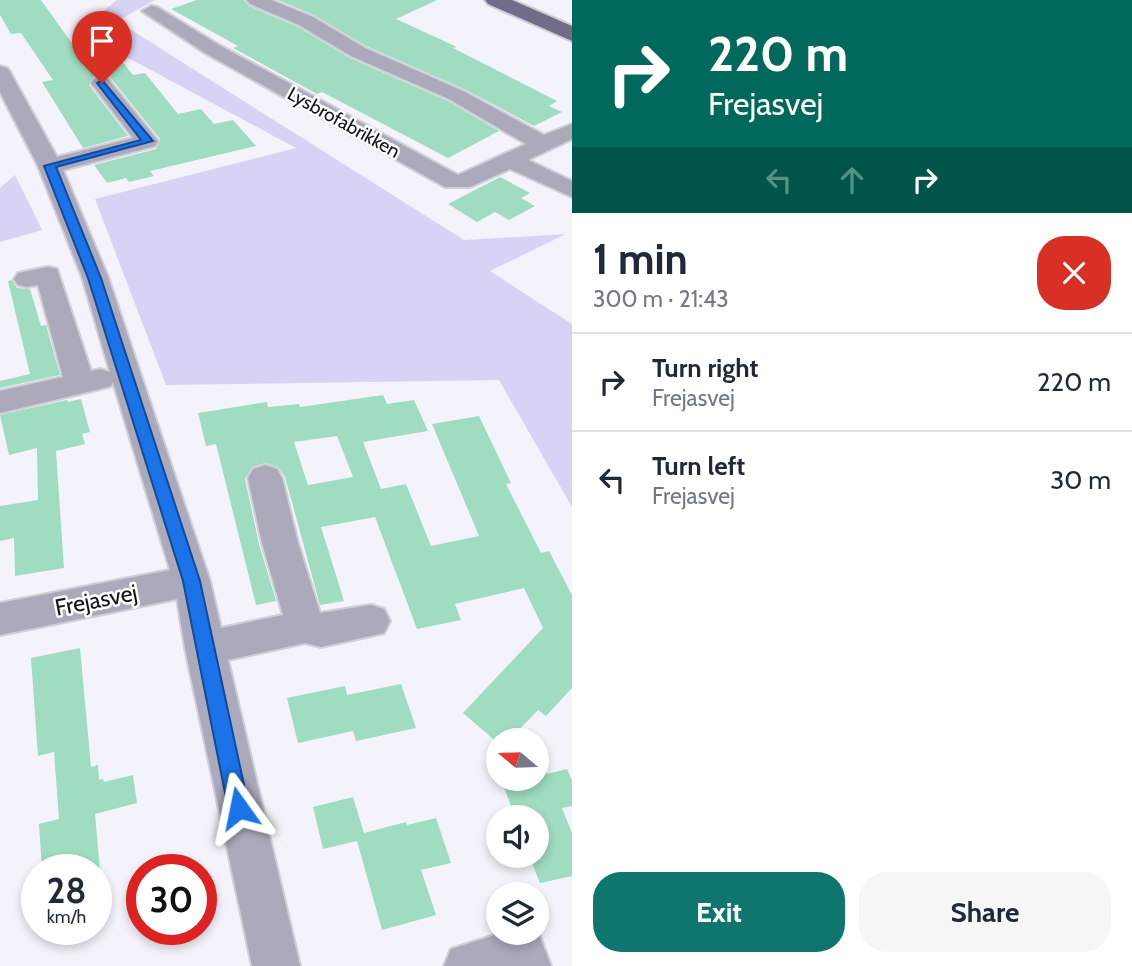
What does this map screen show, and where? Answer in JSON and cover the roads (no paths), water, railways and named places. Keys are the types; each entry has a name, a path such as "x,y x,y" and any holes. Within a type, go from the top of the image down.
{"main road":[{"path":"495,0 572,34"}],"street":[{"path":"256,0 306,21 358,52 456,95 546,143 572,153"},
{"name":"Lysbrofabrikken","path":"150,11 212,49 453,182 462,182 572,131"},
{"path":"0,72 20,129 50,166 95,278 127,373 191,581 276,966"},
{"path":"50,166 147,141 102,83"},
{"path":"510,160 572,190"},
{"path":"27,279 48,275 80,384"},
{"path":"0,402 127,373"},
{"path":"265,478 305,627"},
{"name":"Frejasvej","path":"0,619 191,581"},
{"path":"204,649 305,627 321,630 371,621"},
{"path":"468,966 522,951 527,966"}]}
